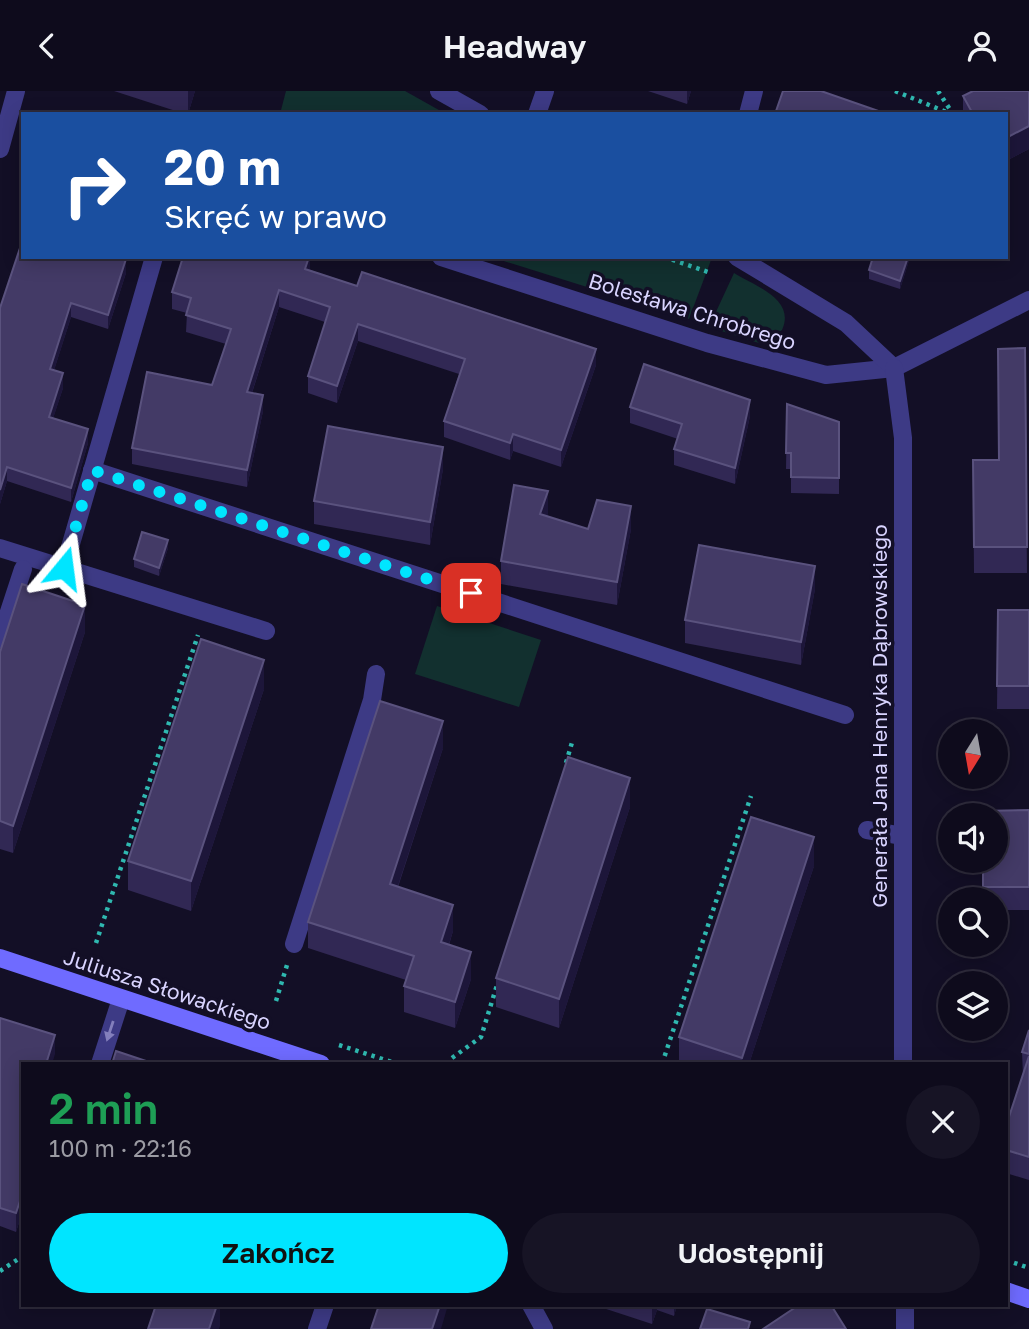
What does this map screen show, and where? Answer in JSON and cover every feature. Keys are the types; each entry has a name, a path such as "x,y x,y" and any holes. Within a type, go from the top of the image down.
{"street":[{"path":"0,149 16,91"},
{"path":"439,91 476,112"},
{"path":"538,112 545,91"},
{"path":"749,112 754,91"},
{"path":"64,568 153,259"},
{"name":"Bolesława Chrobrego","path":"447,259 707,343 826,375 894,368"},
{"path":"740,259 846,323 894,368 1029,300"},
{"name":"Generała Jana Henryka Dąbrowskiego","path":"894,368 903,438 903,1062"},
{"path":"92,470 845,715"},
{"path":"0,548 266,631"},
{"path":"0,639 23,569"},
{"path":"293,943 372,699 376,674"},
{"path":"867,830 903,836"},
{"name":"Juliusza Słowackiego","path":"0,958 315,1062"},
{"path":"101,1062 121,999"},
{"path":"1008,1292 1029,1299"},
{"path":"317,1329 324,1307"},
{"path":"532,1307 544,1329"},
{"path":"905,1307 905,1329"}],"path":[{"path":"895,91 947,112"},
{"path":"938,91 951,112"},
{"path":"670,259 708,272"},
{"path":"96,943 202,624"},
{"path":"565,765 573,739"},
{"path":"663,1062 751,796"},
{"path":"276,1001 293,943"},
{"path":"452,1058 481,1037 501,972"},
{"path":"0,1271 21,1257"},
{"path":"1008,1261 1029,1268"}],"green space":[{"path":"286,91 405,91 442,112 281,112"},
{"path":"497,259 709,259 711,260 689,319"},
{"path":"734,273 771,295 783,310 785,319 782,330 762,344 709,327"},
{"path":"437,606 541,640 519,707 415,674"}],"building":[{"path":"783,91 821,91 881,112 776,112"},
{"path":"973,91 1029,91 1029,126 1008,137 1008,112 972,112 963,96"},
{"path":"21,245 21,259 126,259 108,315 71,303 50,369 63,373 49,417 88,429 71,488 7,467 0,490 0,308"},
{"path":"182,259 308,259 305,269 357,286 362,272 596,349 561,450 513,434 510,443 444,421 465,359 358,324 337,386 308,376 330,307 279,290 247,392 263,395 247,470 132,448 147,372 212,385 231,329 186,315 191,298 172,292"},
{"path":"872,259 907,259 900,281 869,270"},
{"path":"1025,348 1027,547 974,547 973,460 999,460 998,349"},
{"path":"644,364 750,400 735,468 674,449 682,424 630,407"},
{"path":"787,404 839,422 839,478 791,477 791,453 786,453"},
{"path":"328,426 443,447 430,522 314,501"},
{"path":"514,485 548,491 540,514 588,529 597,500 631,506 617,582 501,561"},
{"path":"142,532 168,540 159,568 134,559"},
{"path":"699,545 815,566 801,642 685,620"},
{"path":"22,584 85,605 13,826 0,821 0,652"},
{"path":"998,610 1029,610 1029,686 997,686"},
{"path":"201,639 264,660 191,881 128,861"},
{"path":"380,701 443,721 390,884 453,905 441,942 471,952 455,1002 404,986 414,956 308,922"},
{"path":"568,757 630,778 559,999 496,978"},
{"path":"1008,810 1029,810 1029,887 983,887 983,873 1008,873"},
{"path":"751,817 814,837 742,1058 679,1037"},
{"path":"0,1018 55,1035 47,1062 21,1062 21,1198 16,1213 0,1208"},
{"path":"1029,1030 1029,1054 1022,1052"},
{"path":"116,1051 149,1062 113,1062"},
{"path":"1029,1056 1029,1157 1008,1151 1008,1120"},
{"path":"155,1307 216,1307 209,1329 148,1329"},
{"path":"378,1307 439,1307 432,1329 371,1329"},
{"path":"796,1307 832,1307 846,1329 763,1329"},
{"path":"707,1309 750,1322 748,1329 700,1329"}],"route":[{"path":"64,568 92,470 471,593"}]}
